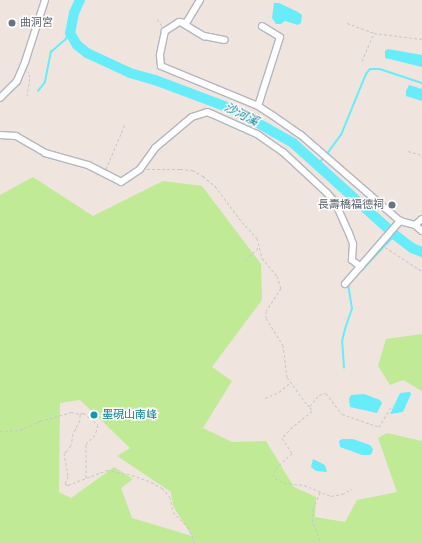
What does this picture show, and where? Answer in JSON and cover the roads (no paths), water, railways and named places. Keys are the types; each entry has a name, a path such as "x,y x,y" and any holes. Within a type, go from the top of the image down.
{"street":[{"path":"0,98 17,82 45,0"},
{"path":"200,0 186,23 179,22 165,31 160,55 161,66 258,106 300,135 400,220 415,225 422,231"},
{"path":"179,22 204,36 224,40"},
{"path":"258,106 280,37 262,26"},
{"path":"0,134 16,136 45,153 88,165 121,182 140,169 155,148 192,117 206,112 257,134 283,152 335,202 350,233 352,260 361,267"},
{"path":"415,225 422,219"},
{"path":"345,284 400,220"}],"water":[{"path":"274,3 279,3 298,12 302,15 301,23 298,25 285,21 281,24 276,24 272,18"},
{"path":"388,49 422,55 422,67 385,58 385,51"},
{"path":"409,85 422,89 422,101 406,96 406,91"},
{"path":"410,392 411,394 403,412 390,414 400,393"},
{"path":"364,394 380,400 382,403 377,413 350,407 349,399 351,395"},
{"path":"342,439 353,439 370,445 373,449 372,453 370,455 362,455 340,447 339,441"},
{"path":"313,459 325,465 327,472 316,471 311,467"}],"waterway":[{"name":"沙河溪","path":"80,0 74,13 70,33 77,45 87,53 130,73 155,80 235,110 293,143 395,235 412,248 422,252"},
{"path":"38,91 45,82 51,52 65,40 70,33"},
{"path":"327,154 341,135 366,74 370,69 380,69 422,83"},
{"path":"318,165 324,157"},
{"path":"344,368 342,342 352,309 348,285 395,235"}],"place":[{"name":"曲洞宮","path":"12,23"},
{"name":"長壽橋福德祠","path":"392,205"},
{"name":"墨硯山南峰","path":"94,415"}]}
